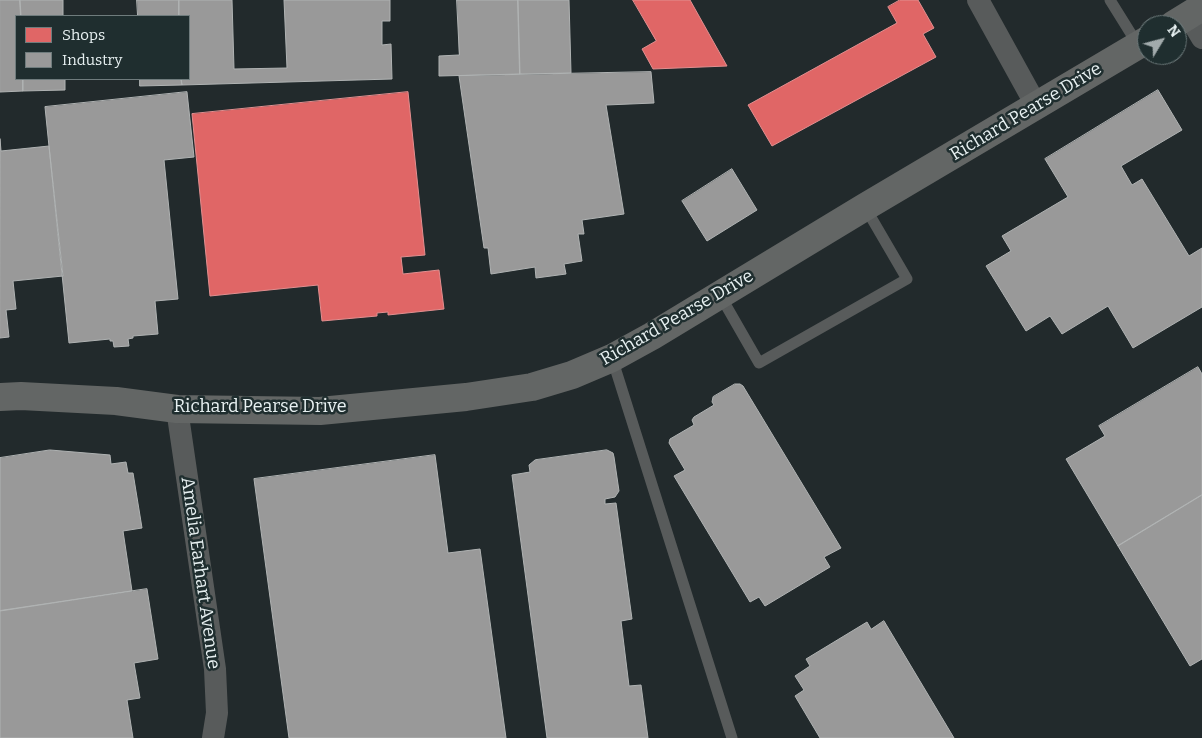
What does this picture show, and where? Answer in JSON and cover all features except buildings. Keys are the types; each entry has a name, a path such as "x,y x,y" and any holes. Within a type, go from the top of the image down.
{"street":[{"path":"978,0 1036,105"},
{"name":"Richard Pearse Drive","path":"0,397 21,396 116,401 177,409 320,411 466,397 532,387 572,375 612,358 652,336 865,207 1137,46"},
{"name":"Amelia Earhart Avenue","path":"177,409 215,669 217,713 213,738"}],"lane":[{"path":"1110,0 1137,35"},
{"path":"720,295 759,364 907,278 865,207"},
{"path":"612,358 732,738"}]}
